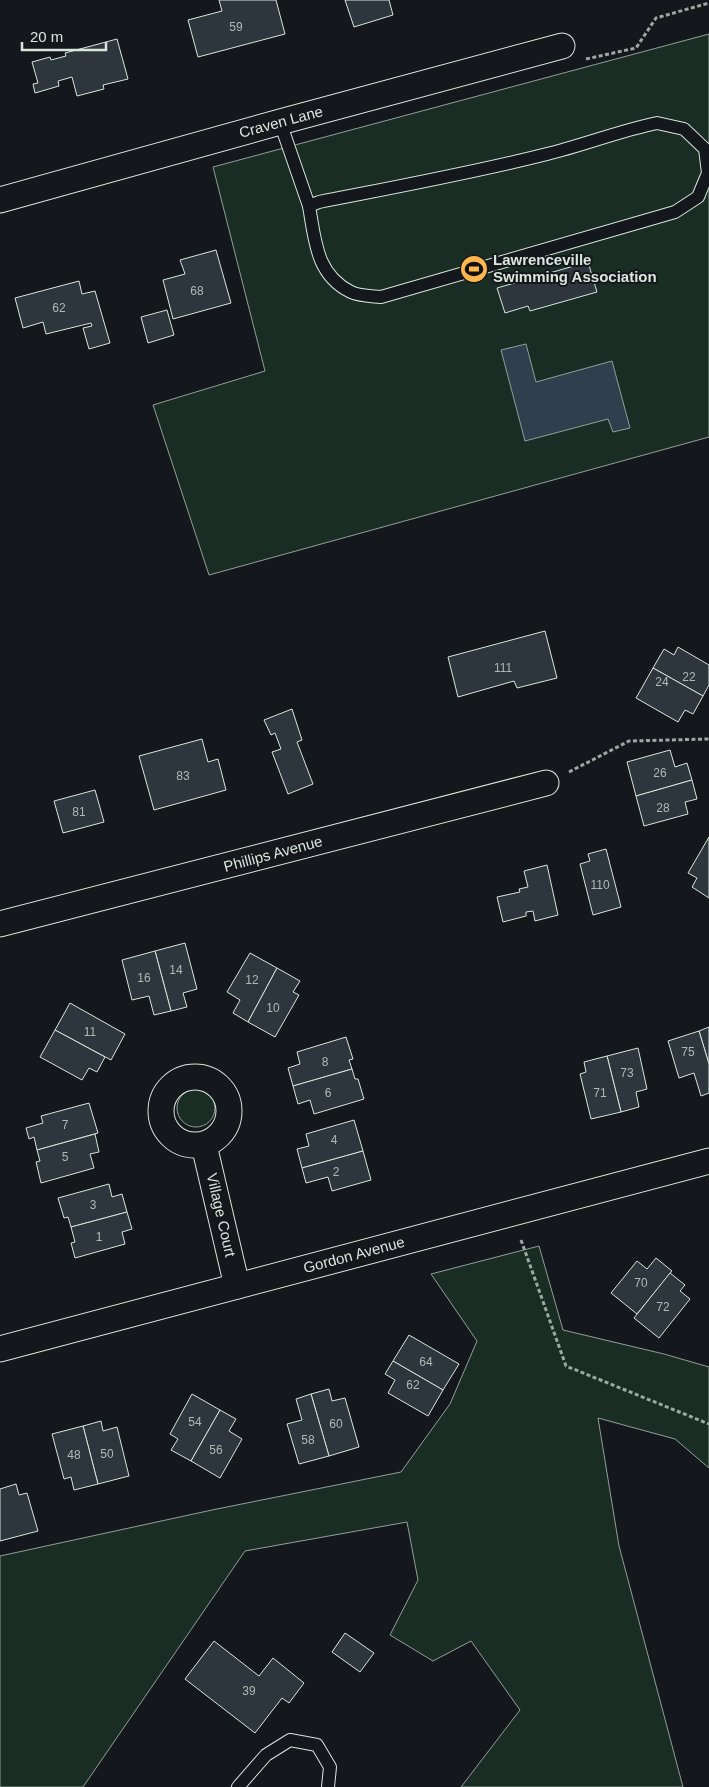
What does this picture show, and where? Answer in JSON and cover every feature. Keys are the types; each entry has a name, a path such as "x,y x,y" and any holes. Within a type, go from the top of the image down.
{"street":[{"name":"Craven Lane","path":"0,200 562,46"},
{"name":"Phillips Avenue","path":"0,924 546,783"},
{"name":"Village Court","path":"204,1145 237,1286"},
{"name":"Gordon Avenue","path":"0,1349 709,1161"}],"lane":[{"path":"280,122 309,206 318,254 330,278 352,293 381,297 675,212 698,197 708,173 704,150 684,128 657,124 626,130 549,154 477,171 328,200 309,206"},
{"path":"238,1787 266,1755 290,1740 317,1745 330,1767 328,1787"}],"path":[{"path":"562,46 586,59 636,48 656,18 709,3"},
{"path":"546,783 629,741 709,739"},
{"path":"520,1240 566,1366 709,1424"}],"green space":[{"name":"Lawrenceville Swimming Association","path":"709,34 709,437 209,575 153,405 265,371 213,167"},
{"path":"196,1089 210,1094 215,1108 210,1122 196,1127 182,1122 177,1108 182,1094"},
{"path":"539,1246 563,1330 664,1354 709,1367 709,1468 675,1439 598,1418 619,1546 683,1787 461,1787 520,1710 471,1641 433,1661 390,1635 418,1580 407,1522 245,1551 83,1787 0,1787 0,1556 212,1510 401,1472 450,1404 477,1341 431,1274"}],"water":[{"path":"526,344 536,382 612,361 630,428 613,432 608,419 525,441 501,350"}],"building":[{"path":"219,0 276,0 285,34 198,57 188,20 222,11"},
{"path":"345,0 389,0 393,15 354,27"},
{"path":"117,39 128,79 103,85 104,89 77,96 72,77 58,81 59,86 35,93 33,84 38,83 32,62 50,57 51,60 66,56 65,53"},
{"path":"216,250 231,303 173,319 163,280 185,274 180,260"},
{"path":"588,262 597,292 530,311 528,306 505,313 497,288"},
{"path":"79,281 82,294 95,291 110,343 89,349 83,328 92,326 91,323 46,334 43,322 23,328 15,298"},
{"path":"167,310 174,335 148,343 141,317"},
{"path":"545,631 557,678 517,688 514,681 458,697 448,657"},
{"path":"678,647 709,665 709,685 703,696 653,668 664,649 674,655"},
{"path":"653,668 703,696 693,714 685,710 678,722 636,698"},
{"path":"292,709 302,740 297,742 313,784 288,794 272,752 281,749 275,733 271,735 264,720"},
{"path":"202,739 208,762 218,759 226,790 154,810 139,756"},
{"path":"670,750 675,767 687,763 692,780 636,796 627,762"},
{"path":"692,780 697,799 685,802 688,814 644,826 636,796"},
{"path":"95,790 104,822 63,833 54,801"},
{"path":"709,837 709,898 692,887 697,878 688,873"},
{"path":"606,849 621,907 593,915 580,864 590,861 588,854"},
{"path":"547,865 558,915 535,921 533,911 526,912 526,916 503,922 497,897 520,892 519,889 528,887 524,871"},
{"path":"185,943 197,989 183,993 187,1007 171,1011 155,951"},
{"path":"155,951 171,1011 154,1015 149,996 132,1000 122,960"},
{"path":"250,953 277,968 248,1022 233,1013 240,1000 227,992"},
{"path":"277,968 300,981 293,992 299,995 275,1037 248,1022"},
{"path":"70,1003 125,1034 111,1060 55,1030"},
{"path":"709,1027 709,1064 699,1031"},
{"path":"55,1030 105,1057 97,1072 89,1068 82,1080 40,1057"},
{"path":"699,1031 709,1064 709,1093 701,1096 694,1073 679,1078 668,1041"},
{"path":"346,1037 353,1059 349,1060 352,1069 293,1086 288,1068 300,1064 297,1052"},
{"path":"638,1048 647,1089 636,1092 639,1107 621,1112 607,1056"},
{"path":"607,1056 621,1112 591,1119 580,1074 586,1072 584,1062"},
{"path":"352,1069 355,1079 358,1079 364,1099 314,1114 310,1100 298,1104 293,1086"},
{"path":"89,1103 98,1133 37,1150 34,1137 29,1139 26,1128 43,1123 41,1116"},
{"path":"354,1120 363,1151 302,1168 297,1149 309,1146 306,1134"},
{"path":"95,1134 99,1152 90,1154 94,1168 41,1183 36,1162 40,1161 37,1150"},
{"path":"363,1151 371,1180 332,1191 328,1177 306,1183 302,1168"},
{"path":"109,1184 112,1197 122,1194 127,1212 71,1227 68,1217 64,1218 58,1198"},
{"path":"127,1212 132,1229 122,1232 125,1244 75,1258 71,1243 75,1242 71,1227"},
{"path":"656,1258 672,1271 637,1314 611,1293 637,1261 647,1269"},
{"path":"670,1273 685,1285 680,1291 690,1299 659,1338 634,1318"},
{"path":"409,1335 459,1364 443,1390 393,1361"},
{"path":"393,1361 443,1390 428,1416 388,1393 395,1380 385,1374"},
{"path":"329,1389 332,1401 345,1398 359,1447 329,1456 311,1394"},
{"path":"192,1394 220,1410 191,1461 171,1450 178,1439 170,1434"},
{"path":"311,1394 329,1456 299,1464 287,1424 302,1420 296,1399"},
{"path":"220,1410 236,1419 229,1431 242,1439 220,1478 191,1461"},
{"path":"101,1421 103,1431 117,1427 129,1476 98,1484 83,1426"},
{"path":"83,1426 98,1484 74,1490 71,1477 64,1479 52,1434"},
{"path":"16,1484 19,1495 27,1493 38,1531 0,1541 0,1489"},
{"path":"345,1633 374,1653 360,1672 332,1652"},
{"path":"214,1641 259,1676 273,1658 304,1683 289,1703 282,1698 255,1733 185,1679"}],"place":[{"name":"Lawrenceville Swimming Association","path":"474,269"}]}
